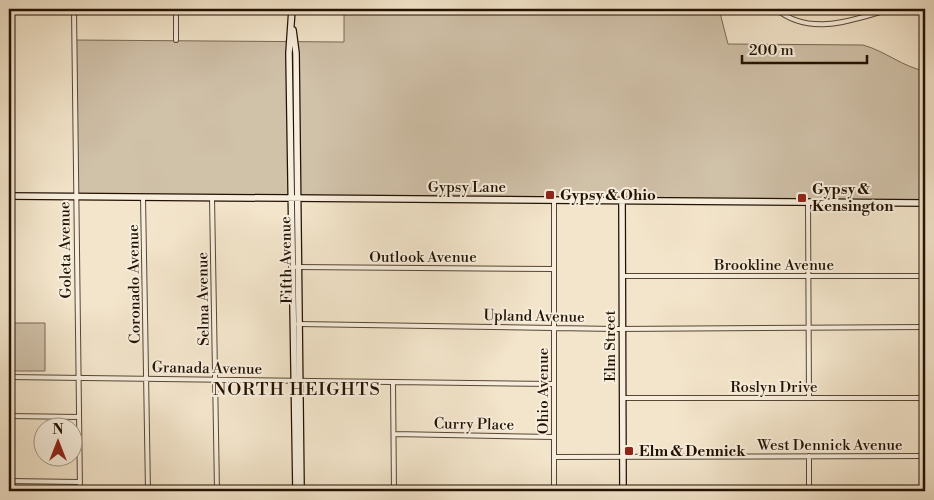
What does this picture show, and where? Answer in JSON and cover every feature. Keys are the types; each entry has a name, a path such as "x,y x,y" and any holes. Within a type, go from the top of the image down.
{"street":[{"name":"Goleta Avenue","path":"74,9 80,491"},
{"path":"176,9 176,40"},
{"name":"Fifth Avenue","path":"292,9 289,53 301,491"},
{"path":"776,9 796,20 816,24 850,21 881,10 890,9"},
{"path":"913,9 925,10"},
{"name":"Gypsy Lane","path":"9,196 925,203"},
{"name":"Coronado Avenue","path":"144,197 148,491"},
{"name":"Selma Avenue","path":"212,198 216,491"},
{"name":"Ohio Avenue","path":"554,200 554,491"},
{"name":"Elm Street","path":"622,200 622,491"},
{"path":"808,202 809,398"},
{"name":"Outlook Avenue","path":"296,267 554,269"},
{"name":"Brookline Avenue","path":"622,276 925,276"},
{"path":"925,311 923,326 925,352"},
{"name":"Upland Avenue","path":"296,324 622,329 923,326"},
{"name":"Granada Avenue","path":"9,377 554,384"},
{"name":"Fifth Avenue","path":"296,491 297,380"},
{"path":"393,382 394,491 472,491"},
{"name":"Roslyn Drive","path":"622,398 925,398"},
{"path":"9,416 79,417"},
{"name":"Curry Place","path":"394,434 554,437"},
{"path":"809,456 809,491"},
{"name":"West Dennick Avenue","path":"554,457 925,456"},
{"path":"9,481 80,482"}],"shaded area":[{"path":"344,9 719,9 728,44 863,45 909,66 925,71 925,203 298,198 301,491 291,198 76,196 74,40 344,42"},
{"path":"9,323 45,323 45,371 9,371"}],"place":[{"name":"Gypsy & Ohio","path":"550,195"},
{"name":"Gypsy & Kensington","path":"802,198"},
{"name":"Elm & Dennick","path":"629,451"}],"district":[{"name":"NORTH HEIGHTS","path":"297,389"}]}
